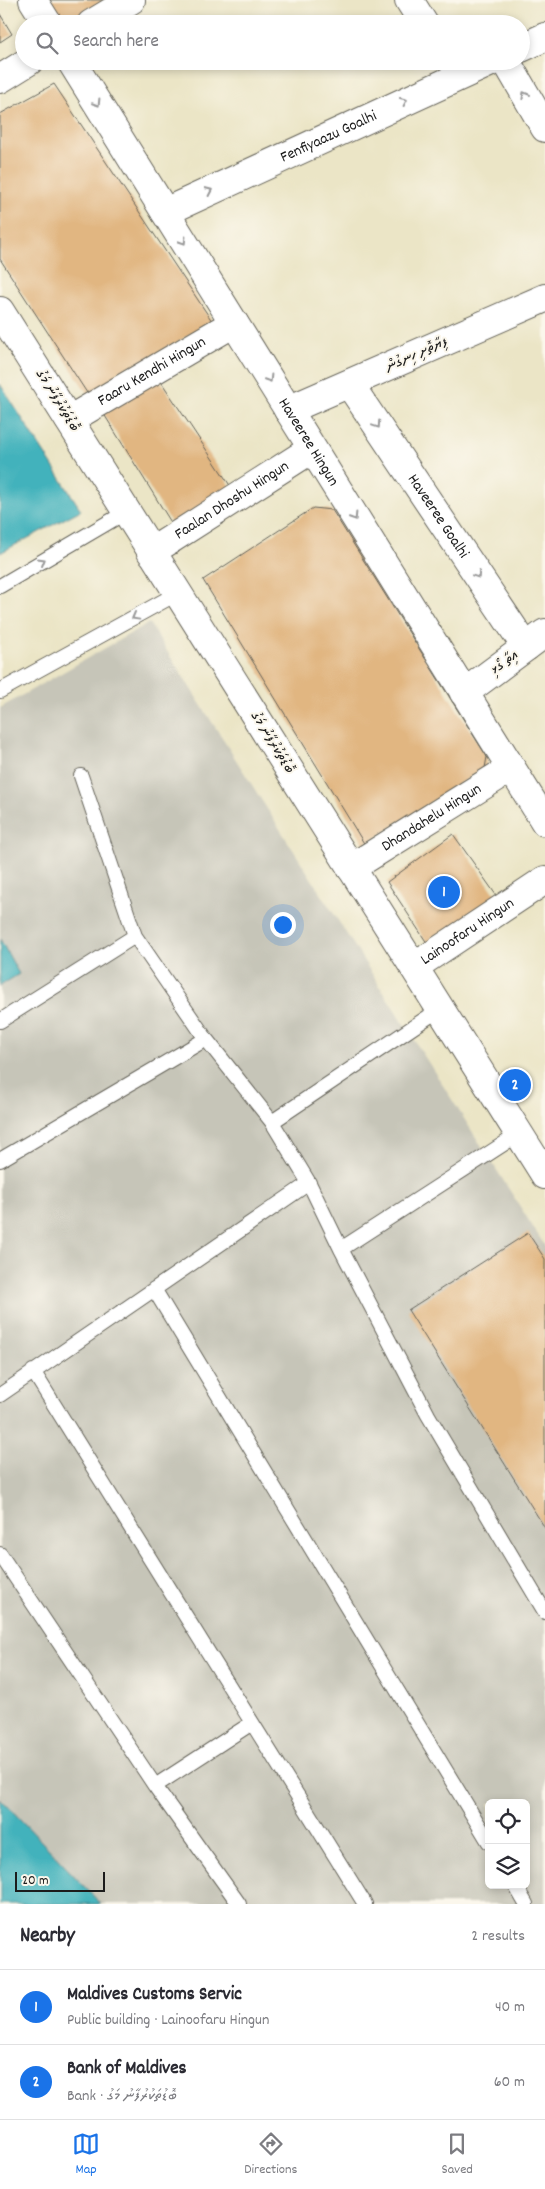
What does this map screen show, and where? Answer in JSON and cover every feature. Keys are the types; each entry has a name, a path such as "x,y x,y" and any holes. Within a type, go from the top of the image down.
{"street":[{"path":"33,0 42,15"},
{"path":"106,15 131,0"},
{"path":"409,0 418,15"},
{"path":"530,44 545,37"},
{"path":"0,79 15,70"},
{"name":"Haveeree Hingun","path":"77,70 545,822"},
{"name":"Fenfiyaazu Goalhi","path":"165,212 449,70"},
{"path":"511,70 545,128"},
{"name":"ފިޔާތޮށި ހިނގުން","path":"288,410 350,385 545,298"},
{"name":"ބޮޑުތަކުރުފާނު މަގު","path":"0,311 440,1009 531,1143 545,1176"},
{"name":"Faaru Kendhi Hingun","path":"69,420 234,323"},
{"name":"Haveeree Goalhi","path":"350,385 536,640"},
{"name":"Faalan Dhoshu Hingun","path":"152,552 312,449"},
{"name":"އިތާ ގޯޅި","path":"464,693 536,640"},
{"name":"Dhandahelu Hingun","path":"351,868 511,768"},
{"name":"Lainoofaru Hingun","path":"414,967 545,880"}],"lane":[{"path":"0,586 126,512"},
{"path":"0,691 178,593"},
{"path":"81,776 135,936 206,1039 272,1122 309,1183 341,1249 428,1414 545,1612"},
{"path":"0,1021 135,936"},
{"path":"272,1122 440,1009"},
{"path":"0,1160 206,1039"},
{"path":"341,1249 531,1143"},
{"path":"0,1395 309,1183"},
{"path":"154,1288 485,1835"},
{"path":"33,1371 365,1904"},
{"path":"0,1554 155,1786 238,1904"},
{"path":"155,1786 252,1724"},
{"path":"517,1889 526,1904"}],"shaded area":[{"path":"149,623 545,1246 545,1904 101,1904 0,1798 0,986 19,974 0,939 0,708"}],"water":[{"path":"0,384 81,510 0,553"},
{"path":"0,939 19,974 0,986"},
{"path":"0,1798 101,1904 0,1904"}],"building":[{"path":"42,0 121,0 96,15 52,15"},
{"path":"0,14 12,34 0,42"},
{"path":"54,84 212,321 89,396 0,259 0,114"},
{"path":"156,374 235,493 177,532 102,411"},
{"path":"313,508 332,510 487,757 485,768 365,845 203,580"},
{"path":"453,834 501,902 429,946 387,882"},
{"path":"528,1233 545,1259 545,1528 408,1310"}],"place":[{"name":"Maldives Customs Servic","path":"444,892"},
{"name":"Bank of Maldives","path":"515,1085"}]}
